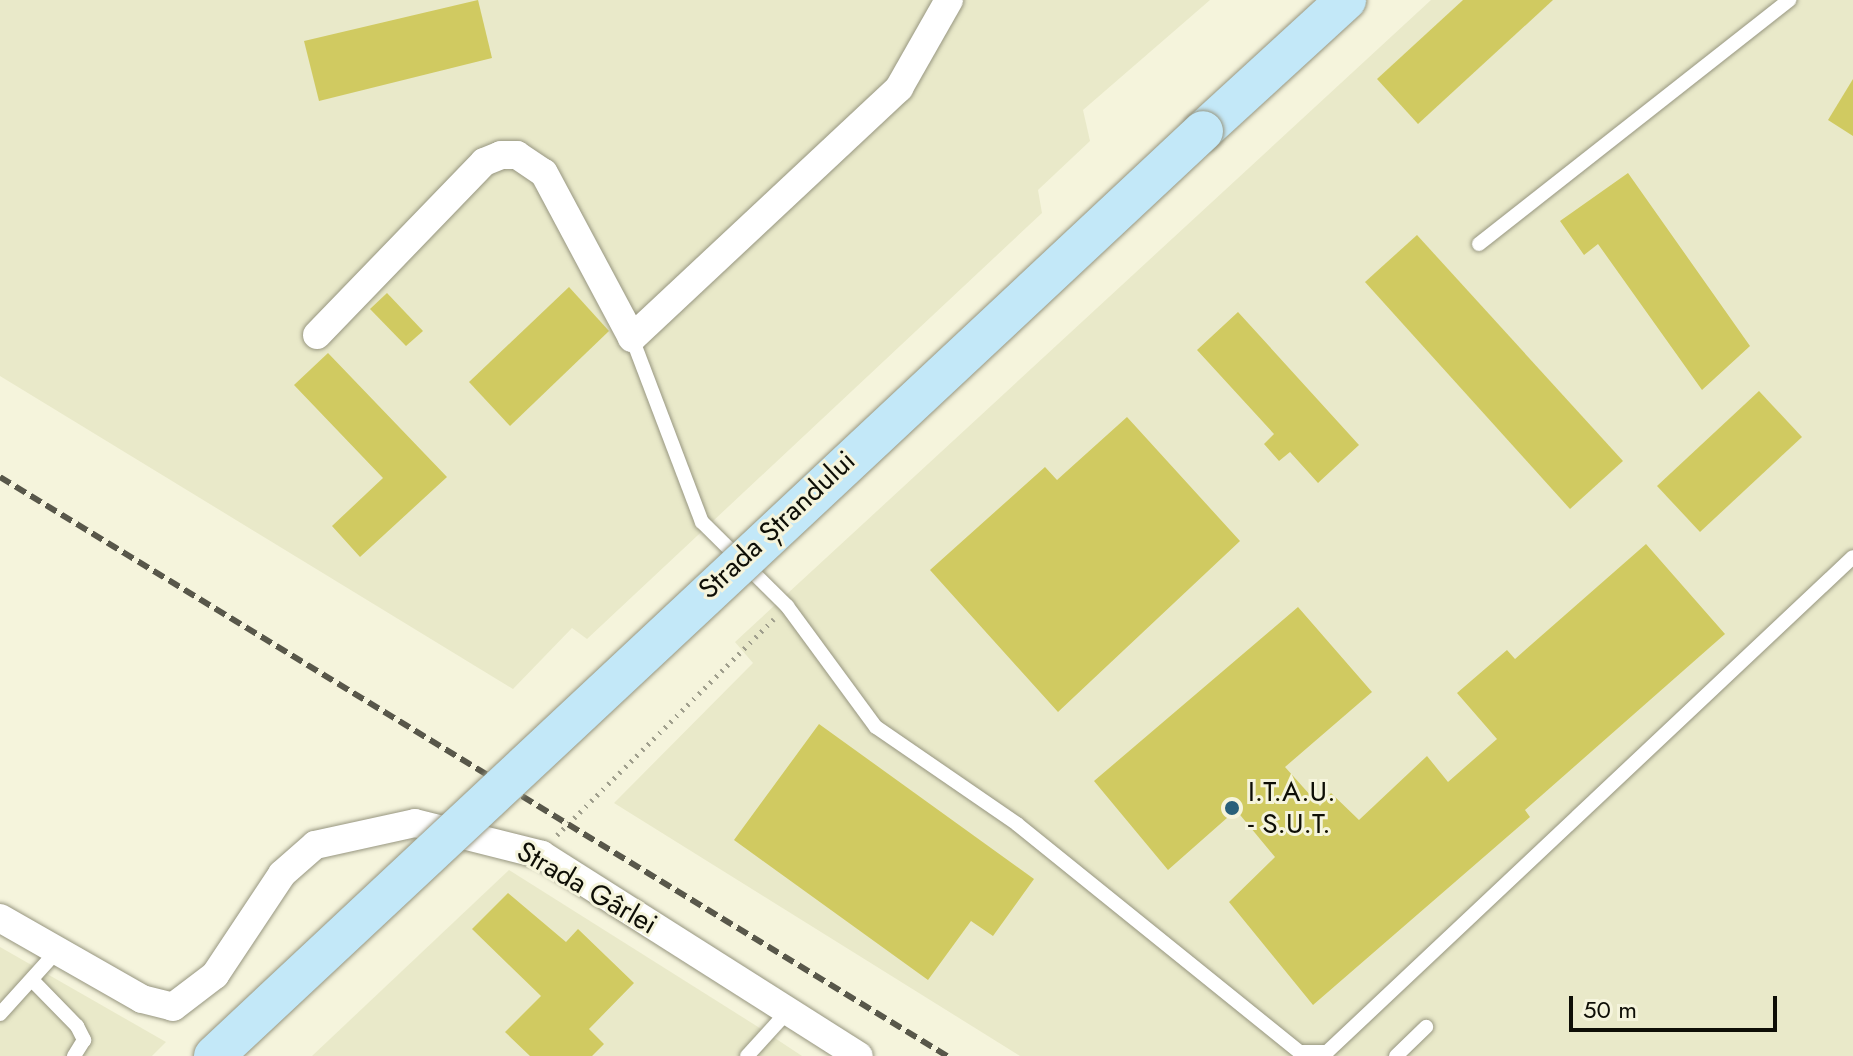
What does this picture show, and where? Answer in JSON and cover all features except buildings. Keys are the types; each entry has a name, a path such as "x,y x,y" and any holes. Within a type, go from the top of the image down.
{"main road":[{"name":"Strada Ștrandului","path":"214,1056 1346,0"}],"street":[{"path":"317,335 484,162 517,155 544,173 632,338 899,88 949,0"},
{"name":"Strada Gârlei","path":"0,918 142,999 173,1007 215,975 282,874 315,845 415,823 542,855 859,1056"}],"lane":[{"path":"1479,244 1789,0"},
{"path":"632,338 702,522 787,606 876,727 1017,824 1300,1052 1329,1054 1853,557"},
{"path":"0,1014 34,982 57,951"},
{"path":"34,982 77,1026 84,1040 74,1056"},
{"path":"747,1056 789,1010"},
{"path":"1396,1056 1426,1027"}],"path":[{"path":"542,855 618,769 787,606"}],"shaded area":[{"path":"0,0 1210,0 1083,110 1090,141 1038,190 1042,213 587,639 572,628 513,689 0,376"},
{"path":"1431,0 1853,0 1853,1056 1020,1056 614,803 753,663 735,642"},
{"path":"509,870 755,1025 802,1056 312,1056"},
{"path":"0,947 166,1042 152,1056 0,1056"}],"railway":[{"path":"0,477 947,1056"}],"place":[{"name":"I.T.A.U. - S.U.T.","path":"1232,808"}]}
